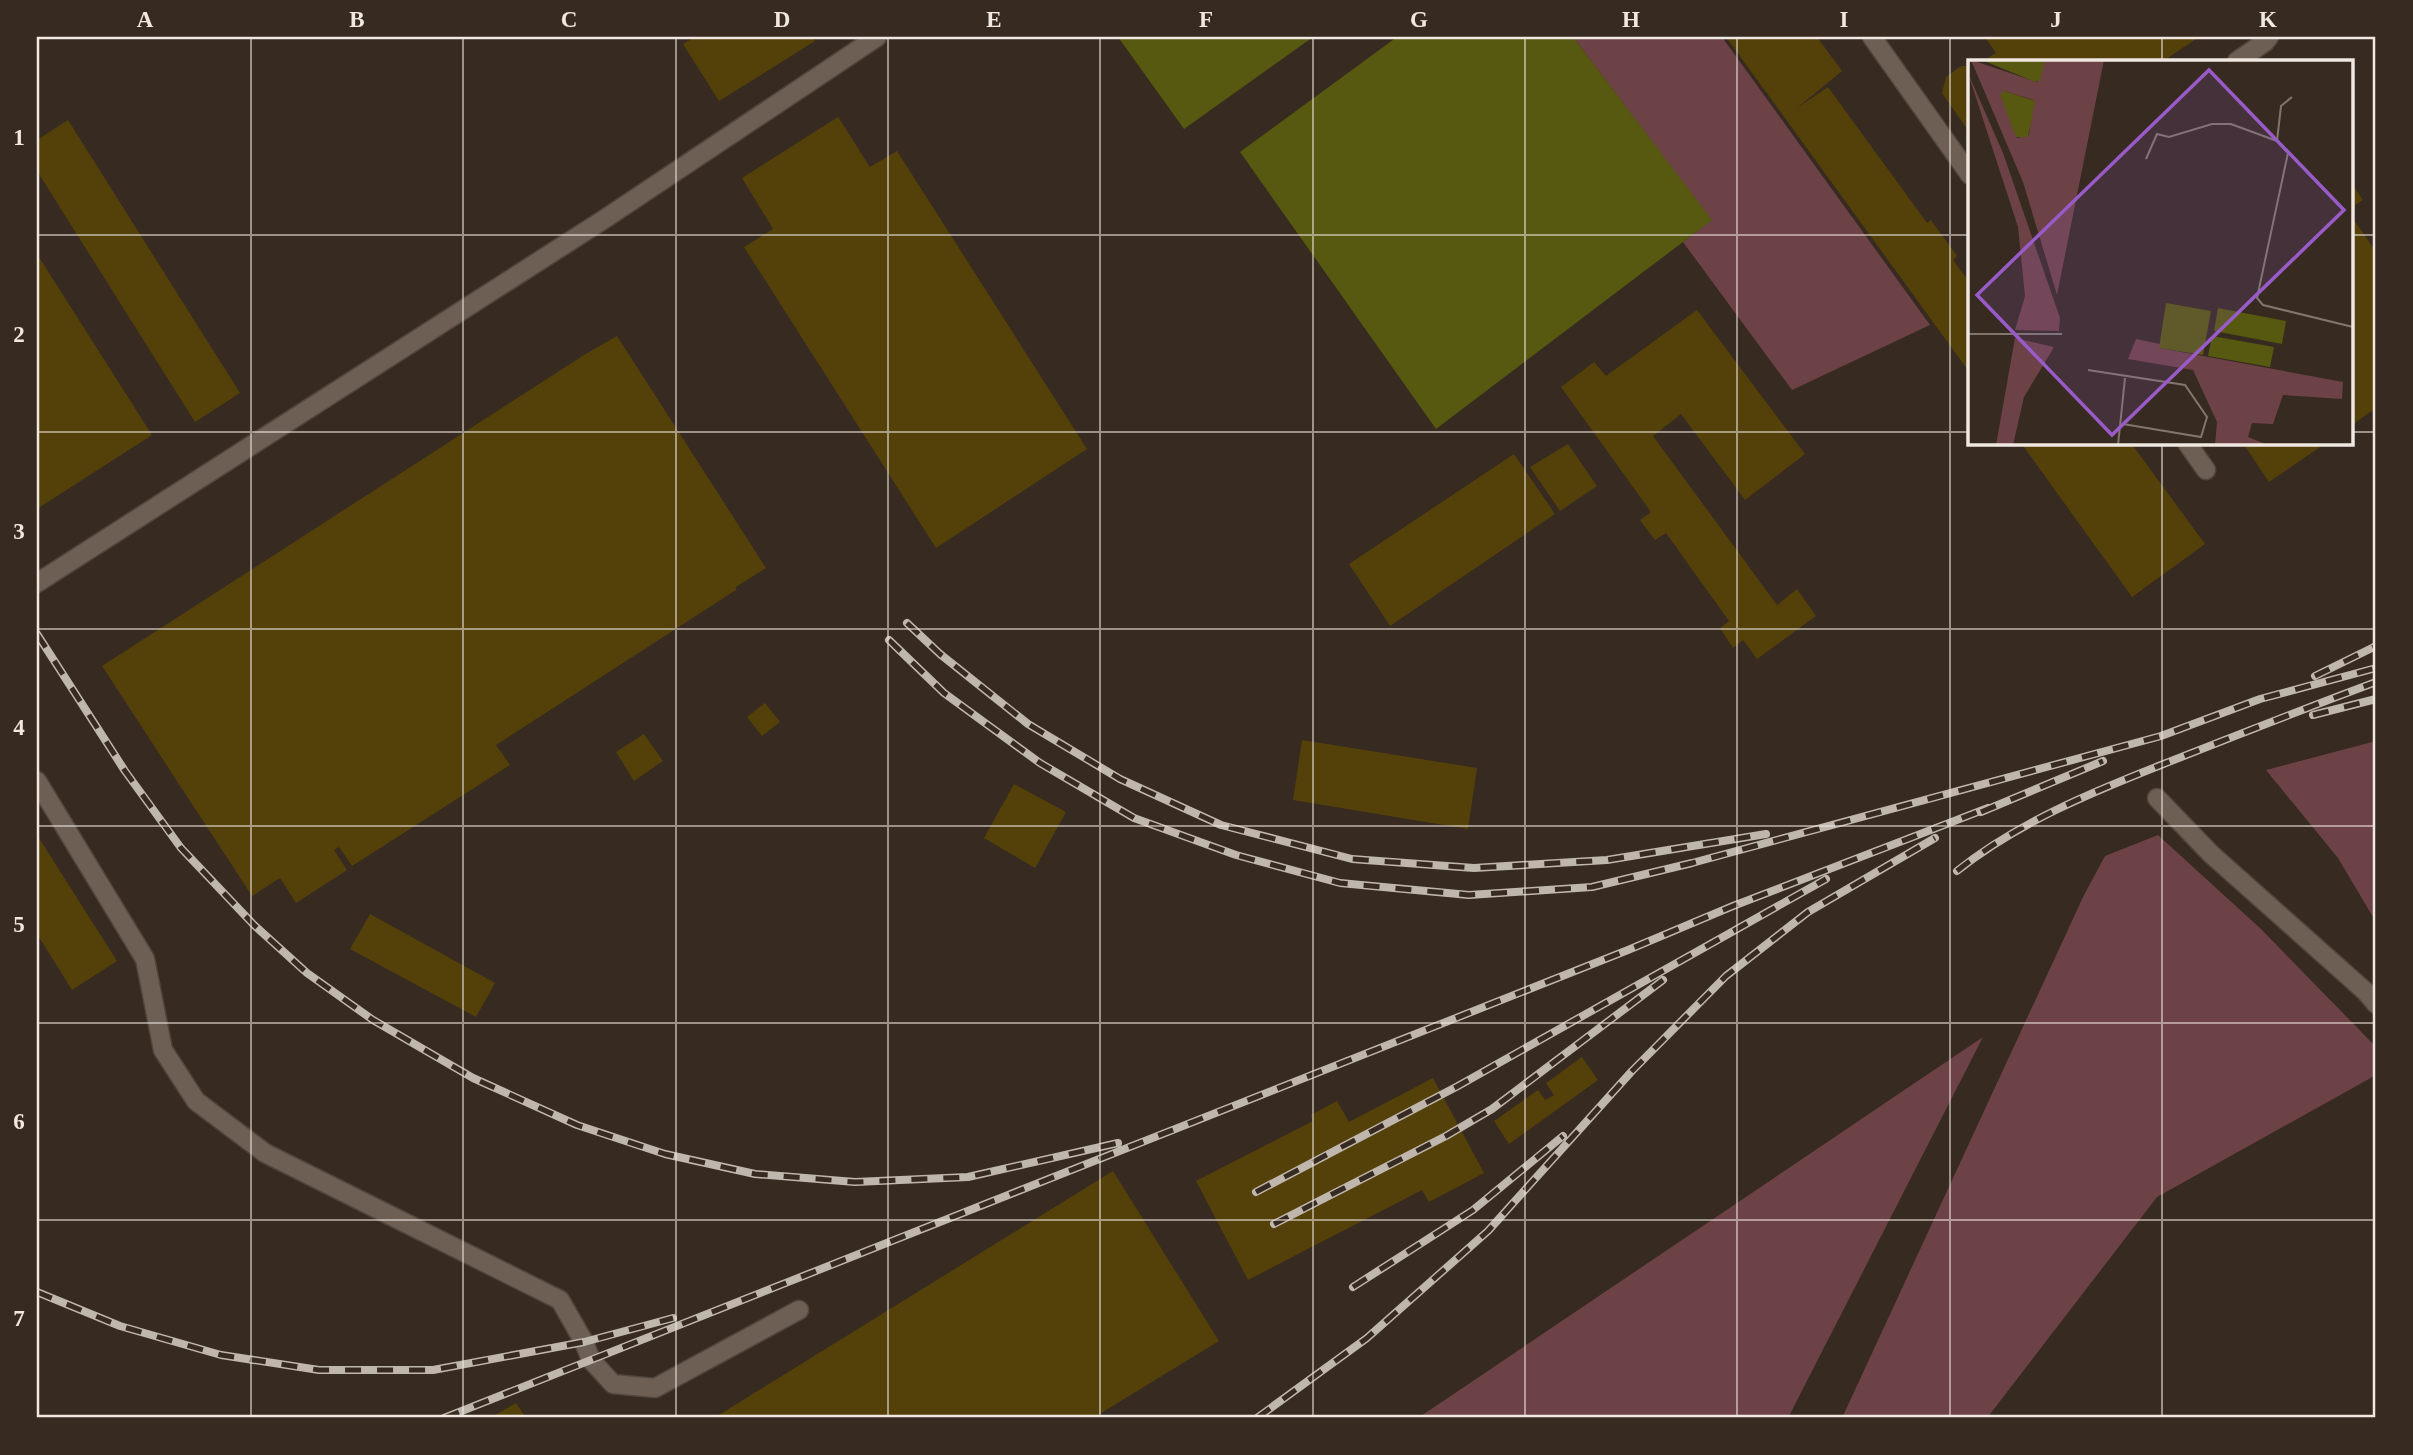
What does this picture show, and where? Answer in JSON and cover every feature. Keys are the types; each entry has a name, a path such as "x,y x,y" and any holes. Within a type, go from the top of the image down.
{"lane":[{"path":"37,583 603,220 877,37"},
{"path":"1872,37 1968,172"},
{"path":"2238,60 2269,37"},
{"path":"2188,444 2206,470"},
{"path":"37,781 145,959 163,1050 196,1101 265,1153 560,1300 591,1360 613,1384 655,1388 799,1310"},
{"path":"2157,798 2211,854 2366,992 2376,1004"}],"shaded area":[{"path":"1118,37 1313,37 1184,129"},
{"path":"1397,37 1573,37 1712,220 1436,429 1240,152"},
{"path":"1573,37 1722,37 1930,325 1792,390 1683,242 1711,220"},
{"path":"2376,741 2376,922 2338,858 2266,770"},
{"path":"2158,835 2261,929 2376,1047 2376,1075 2157,1197 1987,1418 1842,1418 2084,895 2105,856"},
{"path":"1983,1037 1788,1418 1418,1418"}],"building":[{"path":"695,37 812,37 815,41 719,101 683,44"},
{"path":"1726,37 1817,37 1842,71 1797,108 1828,87 1927,223 1931,220 1957,256 1953,260 1968,280 1968,370"},
{"path":"1985,37 2199,37 2164,60 1985,60 1996,53"},
{"path":"1961,66 1968,66 1968,130 1942,93 1946,77"},
{"path":"838,117 870,167 897,151 1087,449 936,548 744,247 773,229 742,178"},
{"path":"68,120 240,393 195,422 37,171 37,140"},
{"path":"2354,187 2363,200 2354,206"},
{"path":"2354,220 2376,252 2376,408 2354,424"},
{"path":"37,254 152,435 37,509"},
{"path":"1697,310 1805,454 1745,500 1681,414 1653,436 1777,605 1797,589 1816,616 1757,659 1743,640 1733,648 1720,628 1729,621 1666,533 1655,540 1640,520 1651,512 1561,387 1594,362 1606,376"},
{"path":"617,336 766,568 496,745 510,765 352,866 339,847 334,850 347,870 296,903 280,878 252,896 102,666"},
{"path":"1568,444 1597,486 1560,511 1530,467"},
{"path":"2022,444 2132,444 2205,544 2132,597"},
{"path":"2244,444 2325,444 2269,482"},
{"path":"1514,454 1555,514 1390,626 1349,564"},
{"path":"765,703 780,722 762,736 747,717"},
{"path":"644,734 663,761 634,781 616,752"},
{"path":"1302,740 1477,768 1468,829 1293,800"},
{"path":"1014,784 1066,812 1035,868 984,838"},
{"path":"37,835 117,961 72,990 37,934"},
{"path":"370,914 495,983 476,1017 350,949"},
{"path":"1582,1057 1598,1080 1509,1144 1494,1121 1538,1090 1545,1100 1554,1095 1546,1083"},
{"path":"1433,1078 1484,1173 1429,1202 1422,1190 1248,1280 1196,1181 1313,1121 1311,1115 1337,1101 1349,1122"},
{"path":"1113,1171 1219,1341 1093,1418 714,1418"},
{"path":"516,1403 526,1418 490,1418"}],"railway":[{"path":"907,623 940,654 1028,724 1120,779 1221,825 1352,859 1474,868 1607,860 1766,834"},
{"path":"37,634 125,771 181,848 254,925 307,973 373,1020 473,1078 577,1125 665,1154 755,1174 855,1182 968,1177 1118,1143"},
{"path":"889,640 944,693 1040,763 1134,818 1236,855 1340,883 1469,895 1592,887 1692,863 2161,736 2260,699 2376,668"},
{"path":"2315,676 2376,646"},
{"path":"1957,871 2004,838 2081,798 2376,682"},
{"path":"2313,715 2376,699"},
{"path":"1981,812 2103,761"},
{"path":"444,1418 1628,950 1733,906 1988,808"},
{"path":"1257,1418 1367,1338 1488,1231 1632,1071 1726,976 1808,912 1935,838"},
{"path":"1256,1192 1458,1086 1826,879"},
{"path":"1274,1224 1446,1136 1492,1109 1663,980"},
{"path":"1353,1287 1473,1210 1563,1136"},
{"path":"37,1292 120,1326 221,1355 319,1370 433,1370 584,1342 673,1318"}]}
